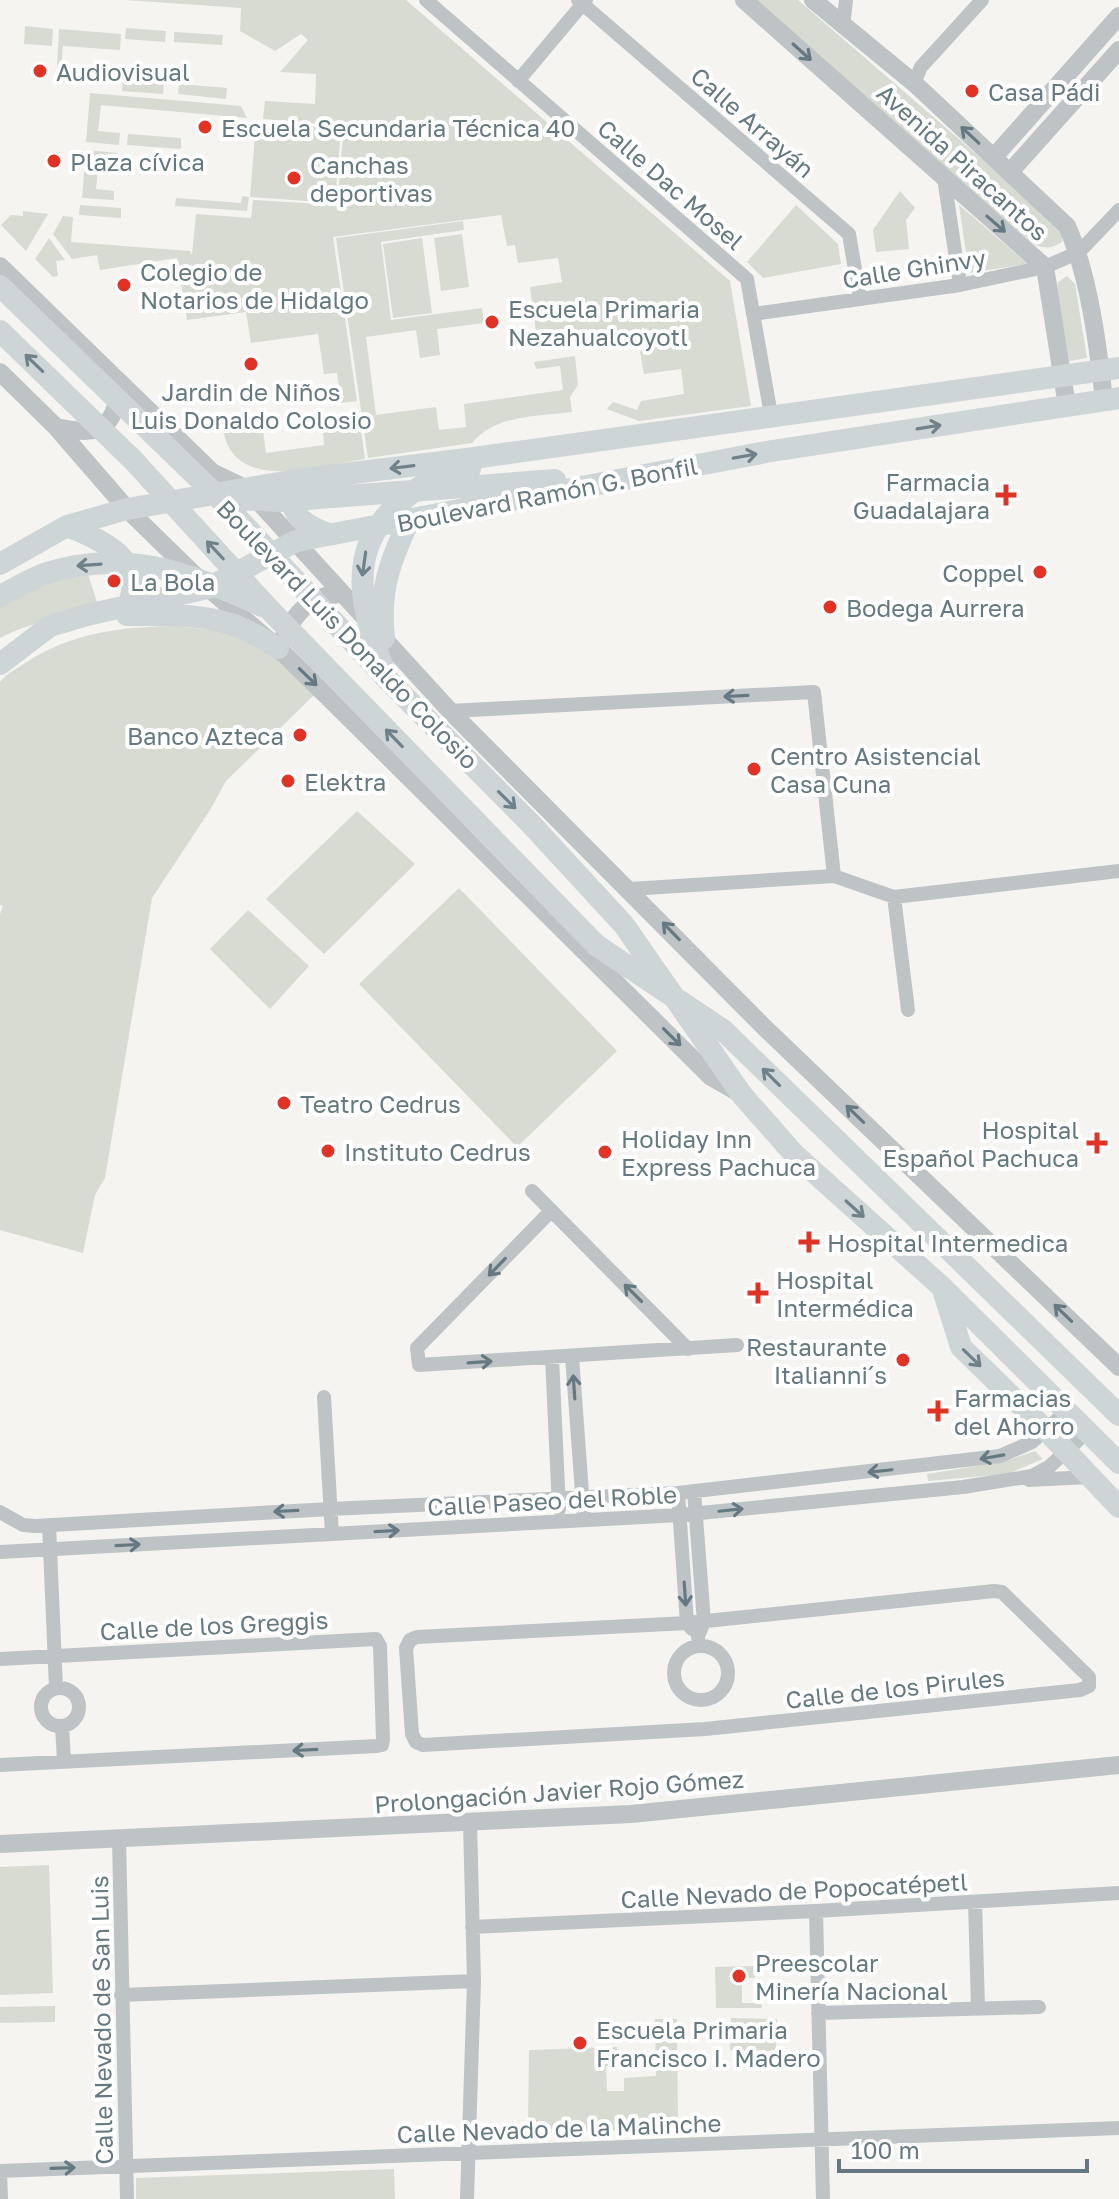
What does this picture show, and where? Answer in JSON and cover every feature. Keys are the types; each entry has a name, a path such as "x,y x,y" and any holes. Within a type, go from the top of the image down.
{"main road":[{"name":"Boulevard Luis Donaldo Colosio","path":"0,286 218,497 387,679 531,824 624,925 742,1095 795,1155 943,1288 1119,1463"},
{"name":"Boulevard Luis Donaldo Colosio","path":"0,331 133,460 270,610 596,945 723,1030 1119,1415"},
{"name":"Boulevard Ramón G. Bonfil","path":"0,564 67,526 127,509 296,480 1110,369"},
{"path":"387,679 364,609 362,567 374,533 388,513 428,482 473,468 931,407 999,384"},
{"name":"Boulevard Ramón G. Bonfil","path":"0,664 50,626 208,588 296,541 772,451 1111,399"},
{"path":"218,497 252,502 280,501 641,475"},
{"path":"296,480 291,505 310,527 328,534"},
{"path":"384,638 381,610 386,574 409,521"},
{"path":"67,526 91,535 119,553 131,570 133,593 128,606"},
{"path":"0,596 42,575 78,565 133,562 204,580 270,610"},
{"path":"50,626 122,615 173,615 229,624 278,648"},
{"path":"943,1288 961,1347 1119,1507"}],"street":[{"name":"Calle Dac Mosel","path":"426,0 747,279 771,415"},
{"name":"Avenida Piracantos","path":"744,0 1045,267 1067,406"},
{"name":"Avenida Piracantos","path":"813,0 914,83 1067,226 1079,252 1110,369 1111,399"},
{"path":"843,27 846,0"},
{"path":"914,83 921,67 982,0"},
{"path":"518,81 582,1"},
{"name":"Calle Arrayán","path":"582,1 849,234 860,299"},
{"path":"994,157 1119,16"},
{"path":"1010,172 1119,50"},
{"path":"944,178 960,285"},
{"path":"1079,252 1119,210"},
{"name":"Calle Ghinvy","path":"753,314 960,285 1045,267 1079,252"},
{"path":"0,266 212,472 247,489 450,711 765,1028 1119,1367"},
{"path":"0,372 56,427 127,509 208,588 278,648 711,1077 742,1095"},
{"path":"56,427 86,433 107,424 116,412 120,385"},
{"path":"278,648 293,617 304,605 317,598 341,594"},
{"path":"450,711 814,692 834,876"},
{"path":"630,889 834,876 894,897 1119,871"},
{"path":"894,897 908,1010"},
{"path":"532,1191 688,1349"},
{"path":"551,1211 417,1348 419,1365 737,1345"},
{"path":"572,1356 584,1520"},
{"path":"552,1357 559,1522"},
{"path":"324,1397 332,1534"},
{"name":"Calle Paseo del Roble","path":"0,1512 23,1525 49,1525 678,1493 1000,1456 1018,1450 1047,1431 1068,1410"},
{"name":"Calle Paseo del Roble","path":"0,1552 696,1514 1009,1481 1032,1476 1049,1467 1088,1431"},
{"path":"556,1437 577,1435"},
{"path":"1009,1481 1090,1477"},
{"path":"678,1493 687,1623 700,1634 726,1662 728,1671 725,1687 712,1698 703,1700 681,1691 674,1676 678,1660 700,1634 694,1491"},
{"path":"49,1525 56,1688"},
{"name":"Calle de los Pirules","path":"687,1623 417,1637 410,1640 406,1648 412,1734 416,1742 423,1745 705,1729 1080,1690 1089,1686 1089,1677 1002,1592 700,1634"},
{"name":"Calle de los Greggis","path":"0,1659 376,1639 380,1646 382,1745 64,1761"},
{"path":"56,1688 72,1692 78,1703 77,1715 68,1725 62,1726 50,1724 40,1708 44,1696 56,1688"},
{"path":"703,1700 705,1729"},
{"path":"0,1765 64,1761 62,1726"},
{"name":"Prolongación Javier Rojo Gómez","path":"0,1844 470,1822 725,1806 1119,1765"},
{"path":"467,2199 474,1981 470,1822"},
{"name":"Calle Nevado de San Luis","path":"119,1839 127,2199"},
{"name":"Calle Nevado de Popocatépetl","path":"472,1927 1119,1893"},
{"path":"975,1902 978,2008"},
{"path":"816,1911 823,2199"},
{"path":"121,1995 474,1981"},
{"path":"818,2013 1039,2007"},
{"name":"Calle Nevado de la Malinche","path":"0,2171 1119,2128"},
{"path":"0,2171 1,2199"}],"shaded area":[{"path":"126,0 406,0 730,281 751,406 639,421 607,409 613,402 637,410 641,401 684,394 681,369 644,374 640,352 650,341 657,339 643,327 630,344 614,329 537,339 530,287 562,282 558,258 518,263 515,245 507,246 501,215 333,237 357,401 341,403 337,373 324,374 318,334 251,343 246,312 187,320 177,258 100,270 97,255 72,259 53,234 63,216 73,217 71,242 190,251 192,255 196,214 251,218 253,200 337,205 344,126 263,119 265,101 315,104 316,74 280,72 308,40 301,34 275,51 240,31 241,8"},
{"path":"755,0 798,0 1054,221 1062,232 1062,242 1048,248 1033,244"},
{"path":"25,26 53,29 52,46 24,44"},
{"path":"126,28 166,31 165,42 125,39"},
{"path":"59,29 121,34 120,50 63,46 61,68 57,68"},
{"path":"174,32 223,35 222,45 174,42"},
{"path":"123,78 164,81 163,94 122,91"},
{"path":"179,84 227,88 226,99 178,94"},
{"path":"90,93 241,106 247,118 101,105 98,131 120,133 119,145 86,142"},
{"name":"Canchas deportivas","path":"256,123 341,129 335,203 250,197"},
{"path":"128,134 181,138 181,149 127,145"},
{"path":"86,150 118,153 117,161 99,160 96,189 114,191 114,200 82,198"},
{"path":"900,191 915,208 906,220 909,249 876,252 873,230"},
{"path":"242,196 249,197 247,211 175,206 176,198 241,203"},
{"path":"80,205 121,208 121,218 79,215"},
{"path":"796,205 838,244 841,264 763,278 747,262"},
{"path":"959,205 1028,264 969,273"},
{"path":"23,211 48,214 26,251 1,225 11,215 23,216"},
{"path":"463,221 464,230 381,242 391,320 482,308 484,323 437,329 440,355 420,358 416,330 366,337 376,415 436,407 439,430 466,427 464,404 563,390 560,366 536,369 534,362 575,356 578,385 570,397 572,412 505,422 472,443 368,458 336,238"},
{"path":"462,234 469,287 441,291 434,238"},
{"path":"49,238 65,260 56,261 58,276 53,277 35,259"},
{"path":"422,238 432,313 393,318 383,244"},
{"path":"1067,276 1075,284 1087,358 1069,361 1057,288 1058,282"},
{"path":"359,416 365,459 303,470 260,469 243,462 230,449 223,428 262,424 266,453 324,445 322,422"},
{"path":"87,571 97,602 0,638 0,602 23,588"},
{"path":"176,626 220,631 253,643 294,667 314,695 226,781 152,898 105,1178 95,1195 83,1253 0,1230 0,914 3,906 0,905 0,682 43,653 79,638 116,630"},
{"path":"357,811 415,864 324,954 266,899"},
{"path":"459,888 617,1051 517,1147 359,984"},
{"path":"248,910 309,966 270,1009 210,949"},
{"path":"1035,1451 1043,1459 1007,1474 928,1481 927,1474 1002,1462"},
{"path":"49,1865 53,1993 0,1995 0,1867"},
{"path":"754,1966 755,1978 742,1978 742,2003 761,2003 762,2008 716,2008 715,1967"},
{"path":"55,2006 55,2022 0,2023 0,2007"},
{"path":"731,2018 777,2019 776,2051 730,2050"},
{"path":"655,2019 677,2019 678,2128 479,2135 479,2126 528,2125 529,2050 617,2047 617,2065 606,2066 607,2091 624,2091 624,2078 656,2076"},
{"path":"394,2169 395,2199 136,2199 136,2178"}],"place":[{"name":"Audiovisual","path":"40,71"},
{"name":"Casa Pádi","path":"972,91"},
{"name":"Escuela Secundaria Técnica 40","path":"205,127"},
{"name":"Plaza cívica","path":"54,161"},
{"name":"Canchas deportivas","path":"294,178"},
{"name":"Colegio de Notarios de Hidalgo","path":"124,285"},
{"name":"Escuela Primaria Nezahualcoyotl","path":"492,322"},
{"name":"Jardin de Niños Luis Donaldo Colosio","path":"251,364"},
{"name":"Farmacia Guadalajara","path":"1006,495"},
{"name":"Coppel","path":"1040,572"},
{"name":"La Bola","path":"114,581"},
{"name":"Bodega Aurrera","path":"830,607"},
{"name":"Banco Azteca","path":"300,735"},
{"name":"Centro Asistencial Casa Cuna","path":"754,769"},
{"name":"Elektra","path":"288,781"},
{"name":"Teatro Cedrus","path":"284,1103"},
{"name":"Hospital Español Pachuca","path":"1097,1143"},
{"name":"Instituto Cedrus","path":"328,1151"},
{"name":"Holiday Inn Express Pachuca","path":"605,1152"},
{"name":"Hospital Intermedica","path":"809,1242"},
{"name":"Hospital Intermédica","path":"758,1293"},
{"name":"Restaurante Italianni´s","path":"903,1360"},
{"name":"Farmacias del Ahorro","path":"938,1411"},
{"name":"Preescolar Minería Nacional","path":"739,1976"},
{"name":"Escuela Primaria Francisco I. Madero","path":"580,2043"}]}
